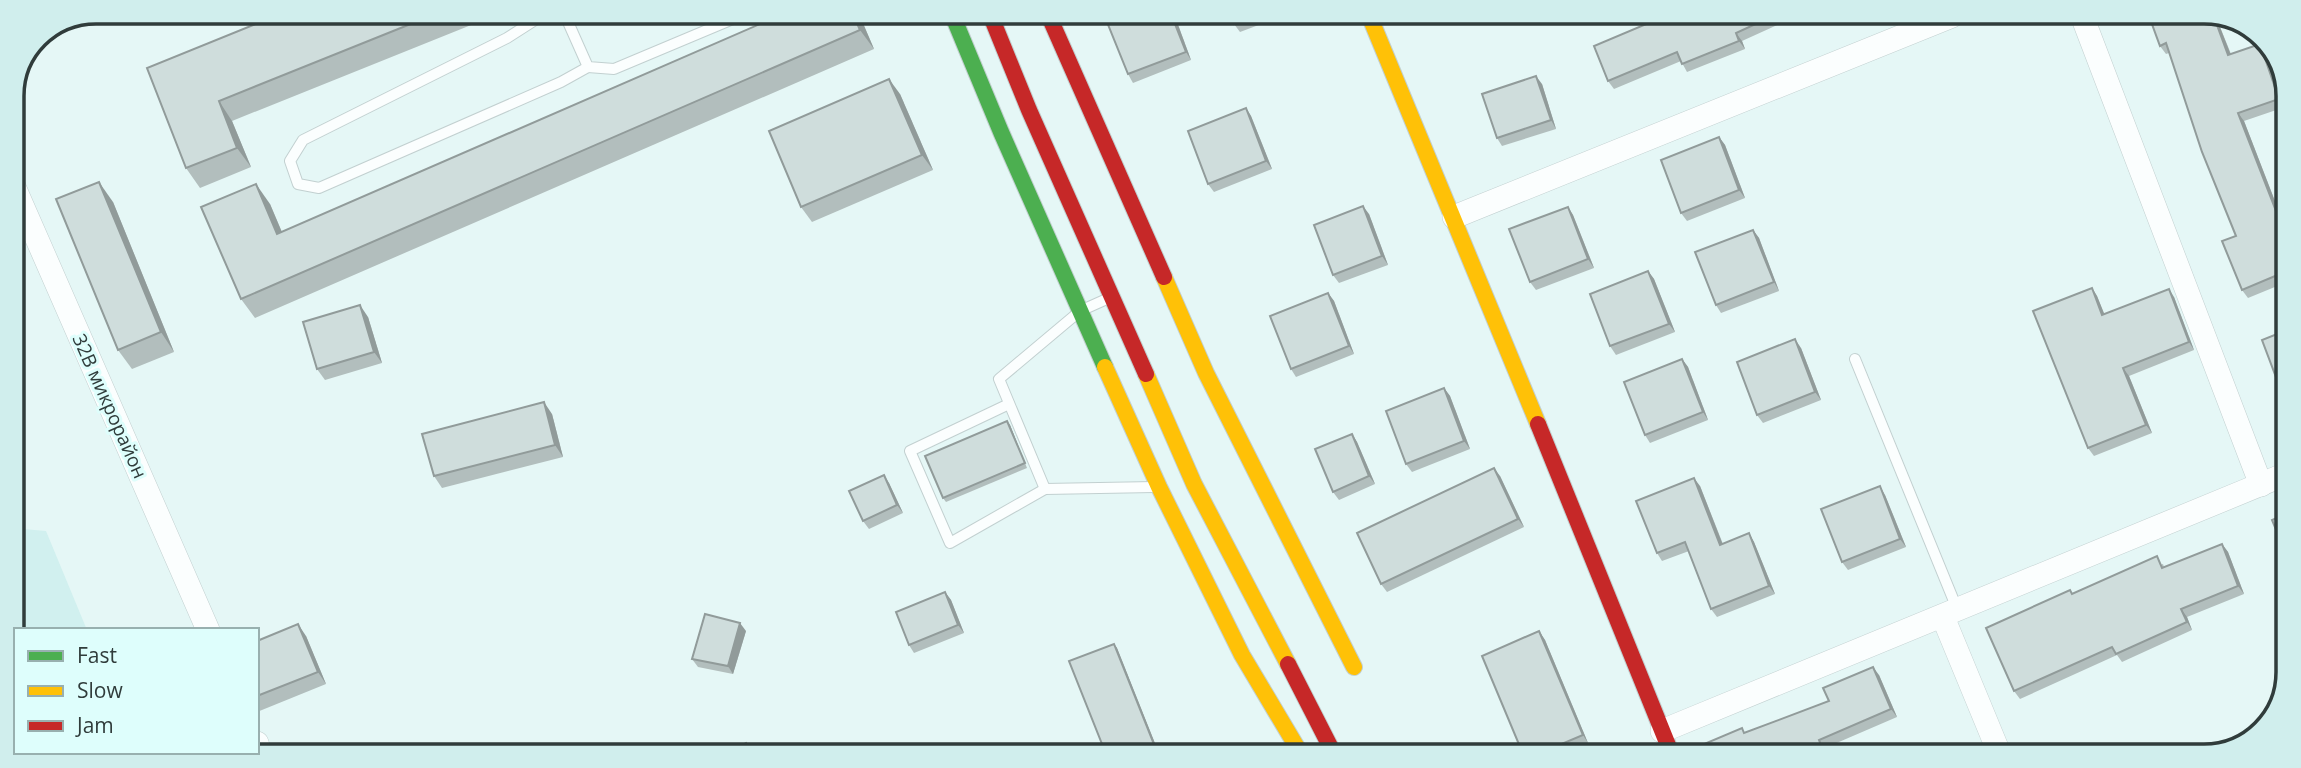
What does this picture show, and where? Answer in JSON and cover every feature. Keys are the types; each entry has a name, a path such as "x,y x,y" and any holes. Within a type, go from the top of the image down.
{"main road":[{"path":"956,24 1080,312 1176,484 1328,744"},
{"path":"994,24 1111,297 1176,484 1242,655 1295,744"},
{"path":"1052,24 1206,373 1354,667"},
{"path":"1373,24 1667,744"}],"street":[{"path":"1454,217 1932,24"},
{"path":"2085,24 2261,485"},
{"name":"32В микрорайон","path":"24,210 207,628"},
{"path":"1662,731 2277,478"},
{"path":"1950,614 1996,744"}],"lane":[{"path":"529,24 508,38 303,140 290,161 298,184 319,188 549,88 588,67 614,69 721,24"},
{"path":"569,24 588,67"},
{"path":"1045,489 999,379 1080,312 1111,297"},
{"path":"1854,359 1950,614"},
{"path":"1009,404 910,451 950,543 1045,489 1176,484"}],"shaded area":[{"path":"25,529 46,531 86,628 25,628"}],"building":[{"path":"256,24 411,24 219,101 237,148 186,168 147,68"},
{"path":"760,24 857,24 860,30 241,299 201,207 256,184 277,234"},
{"path":"1108,24 1175,24 1186,52 1128,74"},
{"path":"1646,24 1756,24 1736,33 1739,41 1682,64 1677,52 1608,81 1594,46"},
{"path":"2152,24 2217,26 2228,55 2255,46 2264,56 2276,90 2276,100 2238,113 2276,212 2276,276 2242,290 2222,241 2236,236 2202,152 2166,43 2160,46"},
{"path":"1536,76 1551,120 1497,138 1482,94"},
{"path":"889,79 922,155 801,207 769,131"},
{"path":"1246,108 1266,161 1208,184 1188,131"},
{"path":"1719,137 1739,190 1681,213 1661,160"},
{"path":"99,182 161,332 118,350 56,199"},
{"path":"1363,206 1382,256 1333,275 1314,225"},
{"path":"1568,207 1588,259 1530,282 1509,229"},
{"path":"1753,230 1774,282 1716,305 1695,252"},
{"path":"1648,271 1669,324 1610,346 1590,294"},
{"path":"2092,288 2102,315 2169,289 2189,342 2123,368 2146,425 2088,448 2033,311"},
{"path":"1328,293 1349,346 1291,369 1270,316"},
{"path":"360,305 374,352 317,369 303,322"},
{"path":"2276,334 2276,378 2262,340"},
{"path":"1795,339 1815,392 1757,415 1737,362"},
{"path":"1682,359 1703,412 1645,435 1624,382"},
{"path":"1444,388 1464,441 1406,464 1386,411"},
{"path":"544,402 555,445 434,476 422,434"},
{"path":"1007,421 1025,463 943,498 925,456"},
{"path":"1352,434 1369,476 1333,492 1315,449"},
{"path":"1494,468 1518,519 1381,584 1357,533"},
{"path":"884,475 897,505 863,521 849,491"},
{"path":"1694,478 1720,545 1749,533 1769,586 1711,609 1685,542 1657,553 1636,501"},
{"path":"1880,486 1900,539 1842,562 1821,509"},
{"path":"2277,518 2277,531 2272,520"},
{"path":"2222,544 2238,586 2181,609 2187,622 2116,654 2112,647 2014,691 1986,628 2070,590 2072,594 2157,556 2162,568"},
{"path":"945,592 958,625 909,645 896,612"},
{"path":"705,614 740,623 728,666 692,659"},
{"path":"298,624 318,672 259,695 259,640"},
{"path":"1539,631 1583,735 1562,744 1519,744 1482,656"},
{"path":"1114,644 1154,744 1102,744 1069,661"},
{"path":"1873,667 1891,709 1819,740 1821,744 1704,744 1742,728 1744,733 1829,701 1823,688"}],"traffic: fast":[{"path":"956,24 1105,367"}],"traffic: slow":[{"path":"1373,24 1538,424"},
{"path":"1164,277 1206,373 1354,667"},
{"path":"1105,367 1159,487 1242,655 1295,744"},
{"path":"1146,374 1194,484 1288,664"}],"traffic: jam":[{"path":"994,24 1029,110 1146,374"},
{"path":"1052,24 1164,277"},
{"path":"1538,424 1668,744"},
{"path":"1288,664 1329,744"}]}
